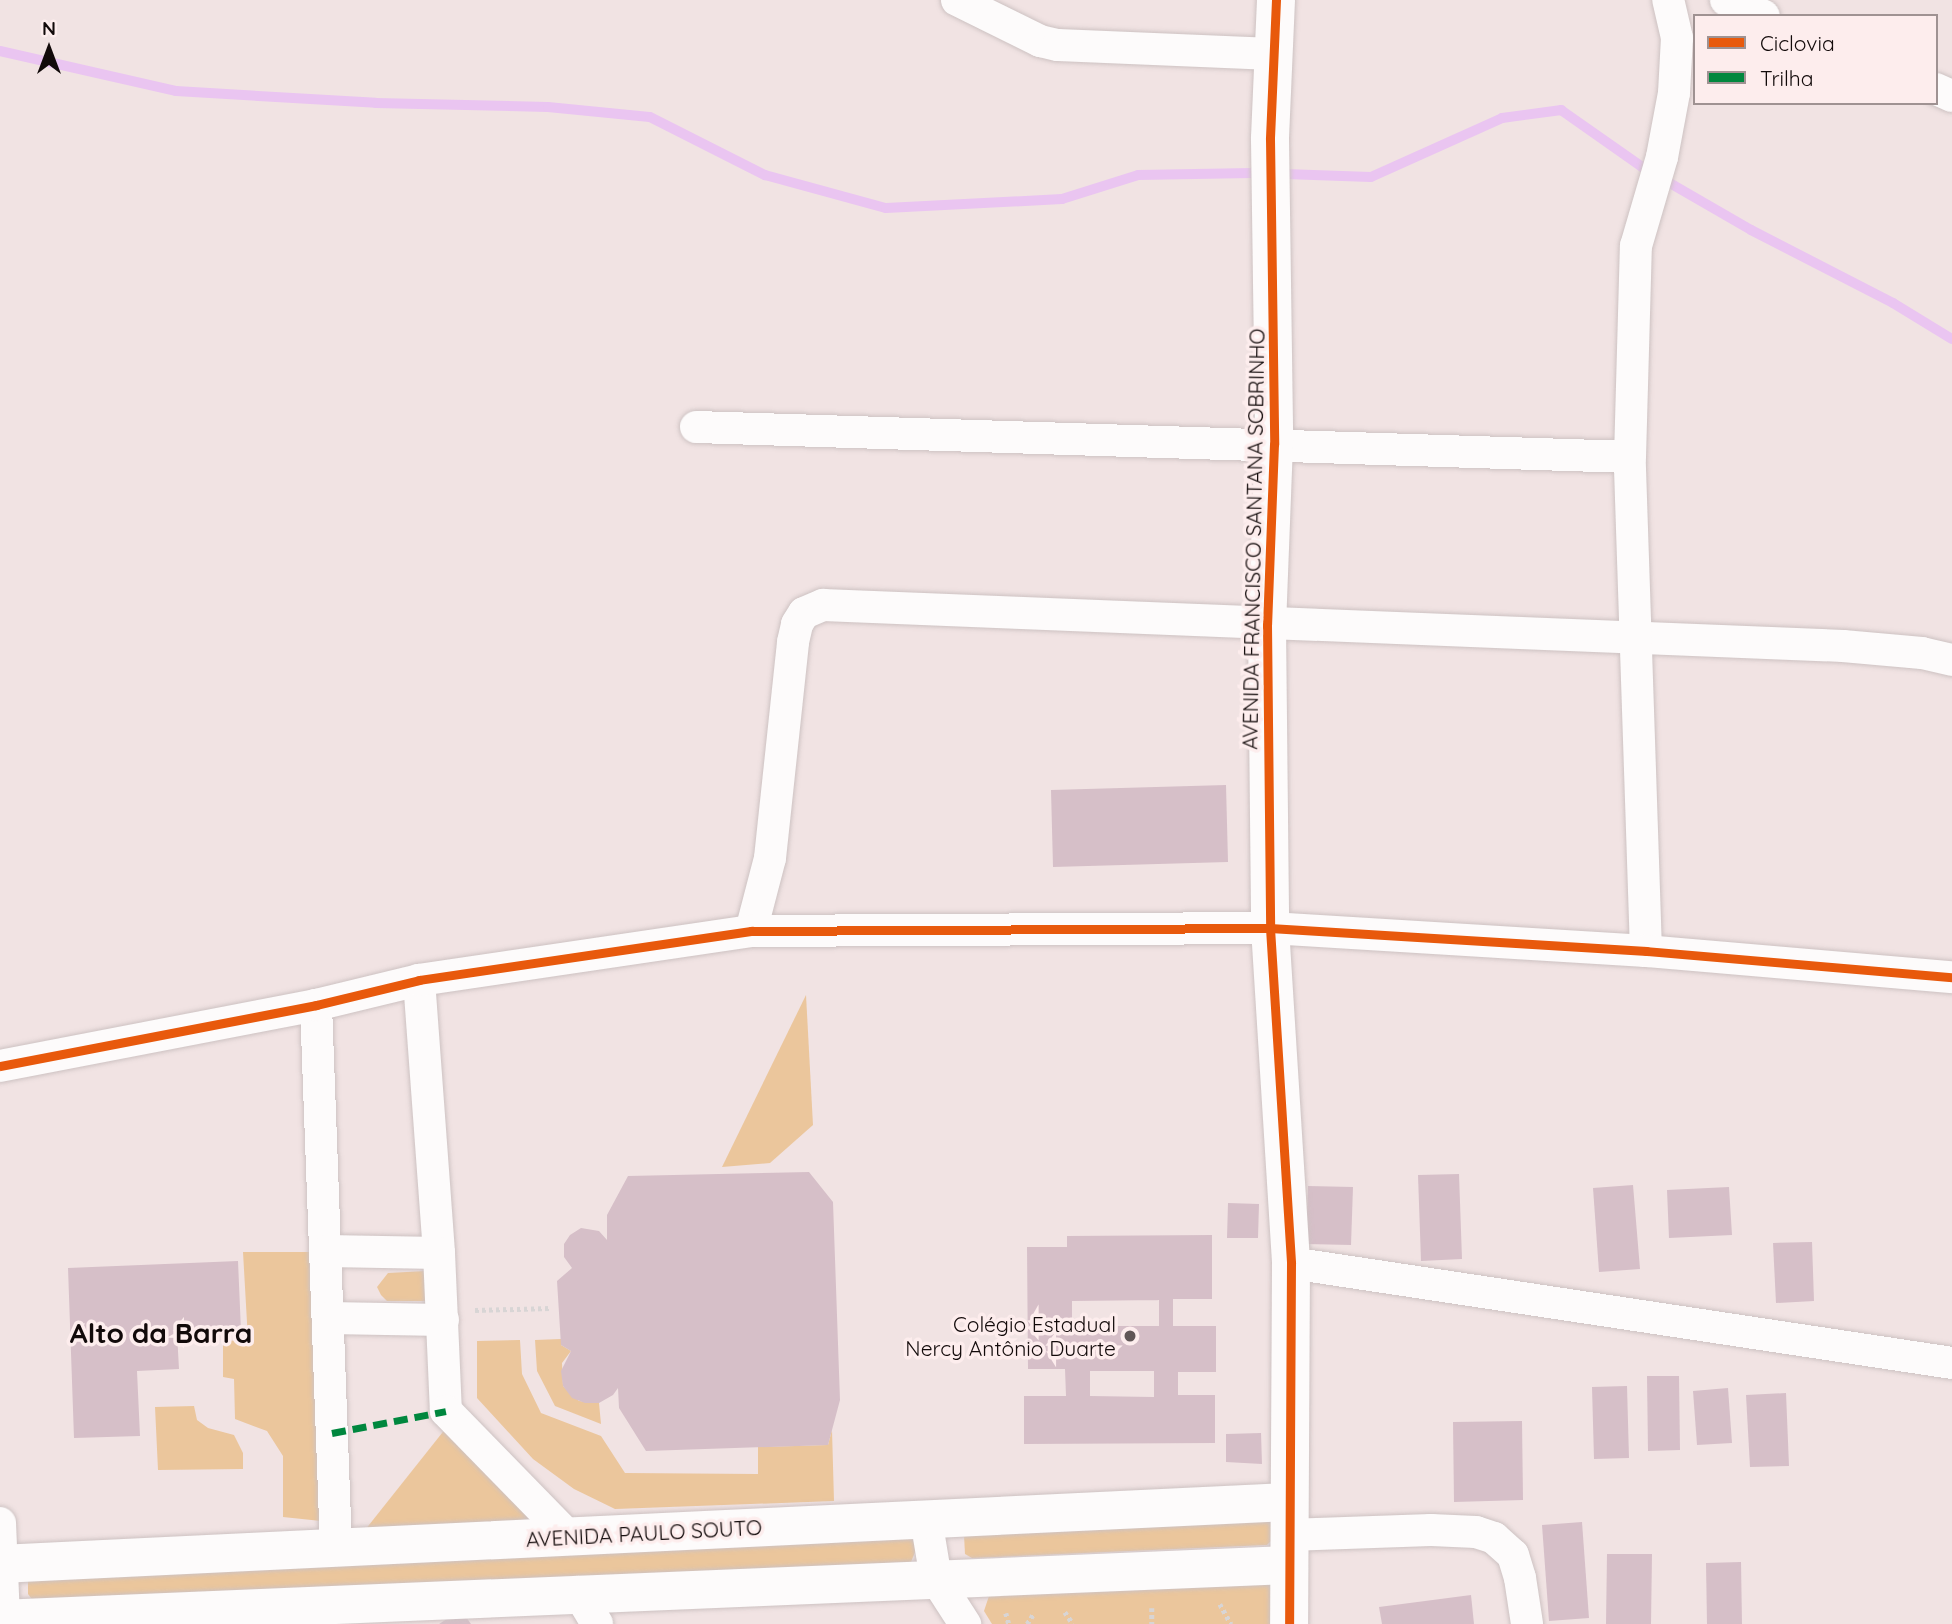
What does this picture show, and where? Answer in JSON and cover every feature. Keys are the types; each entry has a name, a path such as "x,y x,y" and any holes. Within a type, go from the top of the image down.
{"street":[{"path":"957,0 1040,41 1058,45 1273,54"},
{"name":"AVENIDA FRANCISCO SANTANA SOBRINHO","path":"1276,0 1270,139 1274,444 1267,625 1270,928 1291,1263 1289,1624"},
{"path":"1646,951 1638,638 1630,457 1636,246 1662,157 1674,93 1677,38 1668,0"},
{"path":"1726,0 1759,14"},
{"path":"696,427 1630,457"},
{"path":"751,931 770,858 793,642 797,624 812,608 831,605 1267,625 1843,646 1922,653 1952,660"},
{"path":"0,1066 316,1005 419,979 751,931 1270,928 1646,951 1952,977"},
{"path":"419,979 439,1252 446,1411 568,1536"},
{"path":"316,1005 336,1547"},
{"path":"327,1251 439,1252"},
{"path":"1291,1263 1952,1363"},
{"path":"329,1318 442,1316"},
{"path":"926,1519 936,1578 965,1624"},
{"name":"AVENIDA PAULO SOUTO","path":"1,1564 926,1519 1288,1534"},
{"path":"0,1523 2,1619 228,1617 588,1608 936,1578 1288,1534 1431,1530 1476,1532 1494,1538 1513,1555 1520,1578 1527,1624"}],"path":[{"path":"442,1316 550,1308"}],"shaded area":[{"path":"806,995 813,1125 770,1163 722,1167"},
{"path":"243,1252 309,1252 321,1521 283,1517 283,1456 267,1431 235,1419 234,1379 223,1377 223,1341 248,1340"},
{"path":"425,1271 428,1301 387,1301 377,1287 388,1273"},
{"path":"561,1339 561,1345 571,1351 562,1363 563,1386 579,1401 599,1403 601,1424 555,1406 537,1371 535,1340"},
{"path":"520,1340 522,1374 541,1413 601,1436 625,1473 758,1474 758,1447 828,1445 832,1430 834,1501 615,1509 574,1489 533,1459 477,1398 477,1341"},
{"path":"194,1406 197,1420 208,1428 234,1435 243,1453 243,1469 158,1470 155,1407"},
{"path":"446,1428 540,1521 365,1530"},
{"path":"1265,1516 1276,1522 1276,1536 1267,1545 972,1558 965,1554 964,1535"},
{"path":"910,1535 917,1547 911,1562 34,1602 28,1594 28,1581"},
{"path":"1282,1573 1282,1624 992,1624 984,1611 990,1593"}],"building":[{"path":"1226,785 1228,862 1053,867 1051,790"},
{"path":"809,1172 833,1202 840,1400 828,1445 646,1451 619,1408 618,1388 613,1395 599,1403 585,1403 572,1398 563,1386 561,1371 571,1351 561,1345 557,1281 572,1268 564,1257 564,1244 570,1235 581,1228 599,1231 607,1240 607,1215 628,1176"},
{"path":"1459,1174 1462,1259 1421,1261 1418,1175"},
{"path":"1633,1185 1640,1269 1599,1272 1593,1188"},
{"path":"1308,1186 1353,1187 1351,1245 1306,1244"},
{"path":"1729,1187 1732,1235 1669,1238 1667,1190"},
{"path":"1228,1203 1259,1204 1258,1238 1227,1238"},
{"path":"1212,1235 1212,1299 1173,1299 1173,1326 1216,1326 1216,1372 1178,1372 1178,1395 1215,1395 1215,1443 1024,1444 1024,1396 1066,1396 1065,1369 1028,1369 1027,1247 1067,1247 1067,1236","holes":["1159,1300 1159,1326 1072,1326 1072,1301","1090,1371 1154,1371 1154,1397 1090,1396"]},
{"path":"1812,1242 1814,1301 1776,1303 1773,1243"},
{"path":"238,1261 241,1331 177,1333 179,1369 137,1371 140,1436 74,1438 68,1268"},
{"path":"1647,1376 1679,1376 1680,1450 1648,1451"},
{"path":"1627,1386 1629,1458 1594,1459 1592,1387"},
{"path":"1728,1388 1732,1443 1697,1445 1693,1391"},
{"path":"1786,1393 1789,1466 1750,1467 1746,1395"},
{"path":"1522,1421 1523,1500 1454,1502 1453,1422"},
{"path":"1261,1433 1262,1464 1226,1462 1226,1434"},
{"path":"1582,1522 1589,1618 1549,1621 1542,1525"},
{"path":"1607,1554 1652,1554 1651,1624 1606,1624"},
{"path":"1741,1562 1742,1624 1707,1624 1706,1563"},
{"path":"1471,1595 1474,1624 1382,1624 1379,1607"},
{"path":"461,1610 471,1624 439,1624"}],"waterway":[{"path":"0,51 176,91 376,103 548,107 650,117 765,175 886,208 1062,199 1138,175 1252,173 1371,177 1502,118 1561,110 1642,167 1751,230 1893,303 1952,339"}],"marked path":[{"path":"332,1433 446,1411"}],"cycle path":[{"path":"1276,0 1270,139 1274,444 1267,625 1270,928 1291,1263 1289,1624"},
{"path":"0,1066 316,1005 419,980 751,931 1270,928 1646,951 1952,977"}],"place":[{"name":"Colégio Estadual Nercy Antônio Duarte","path":"1130,1336"}],"district":[{"name":"Alto da Barra","path":"161,1333"}]}
